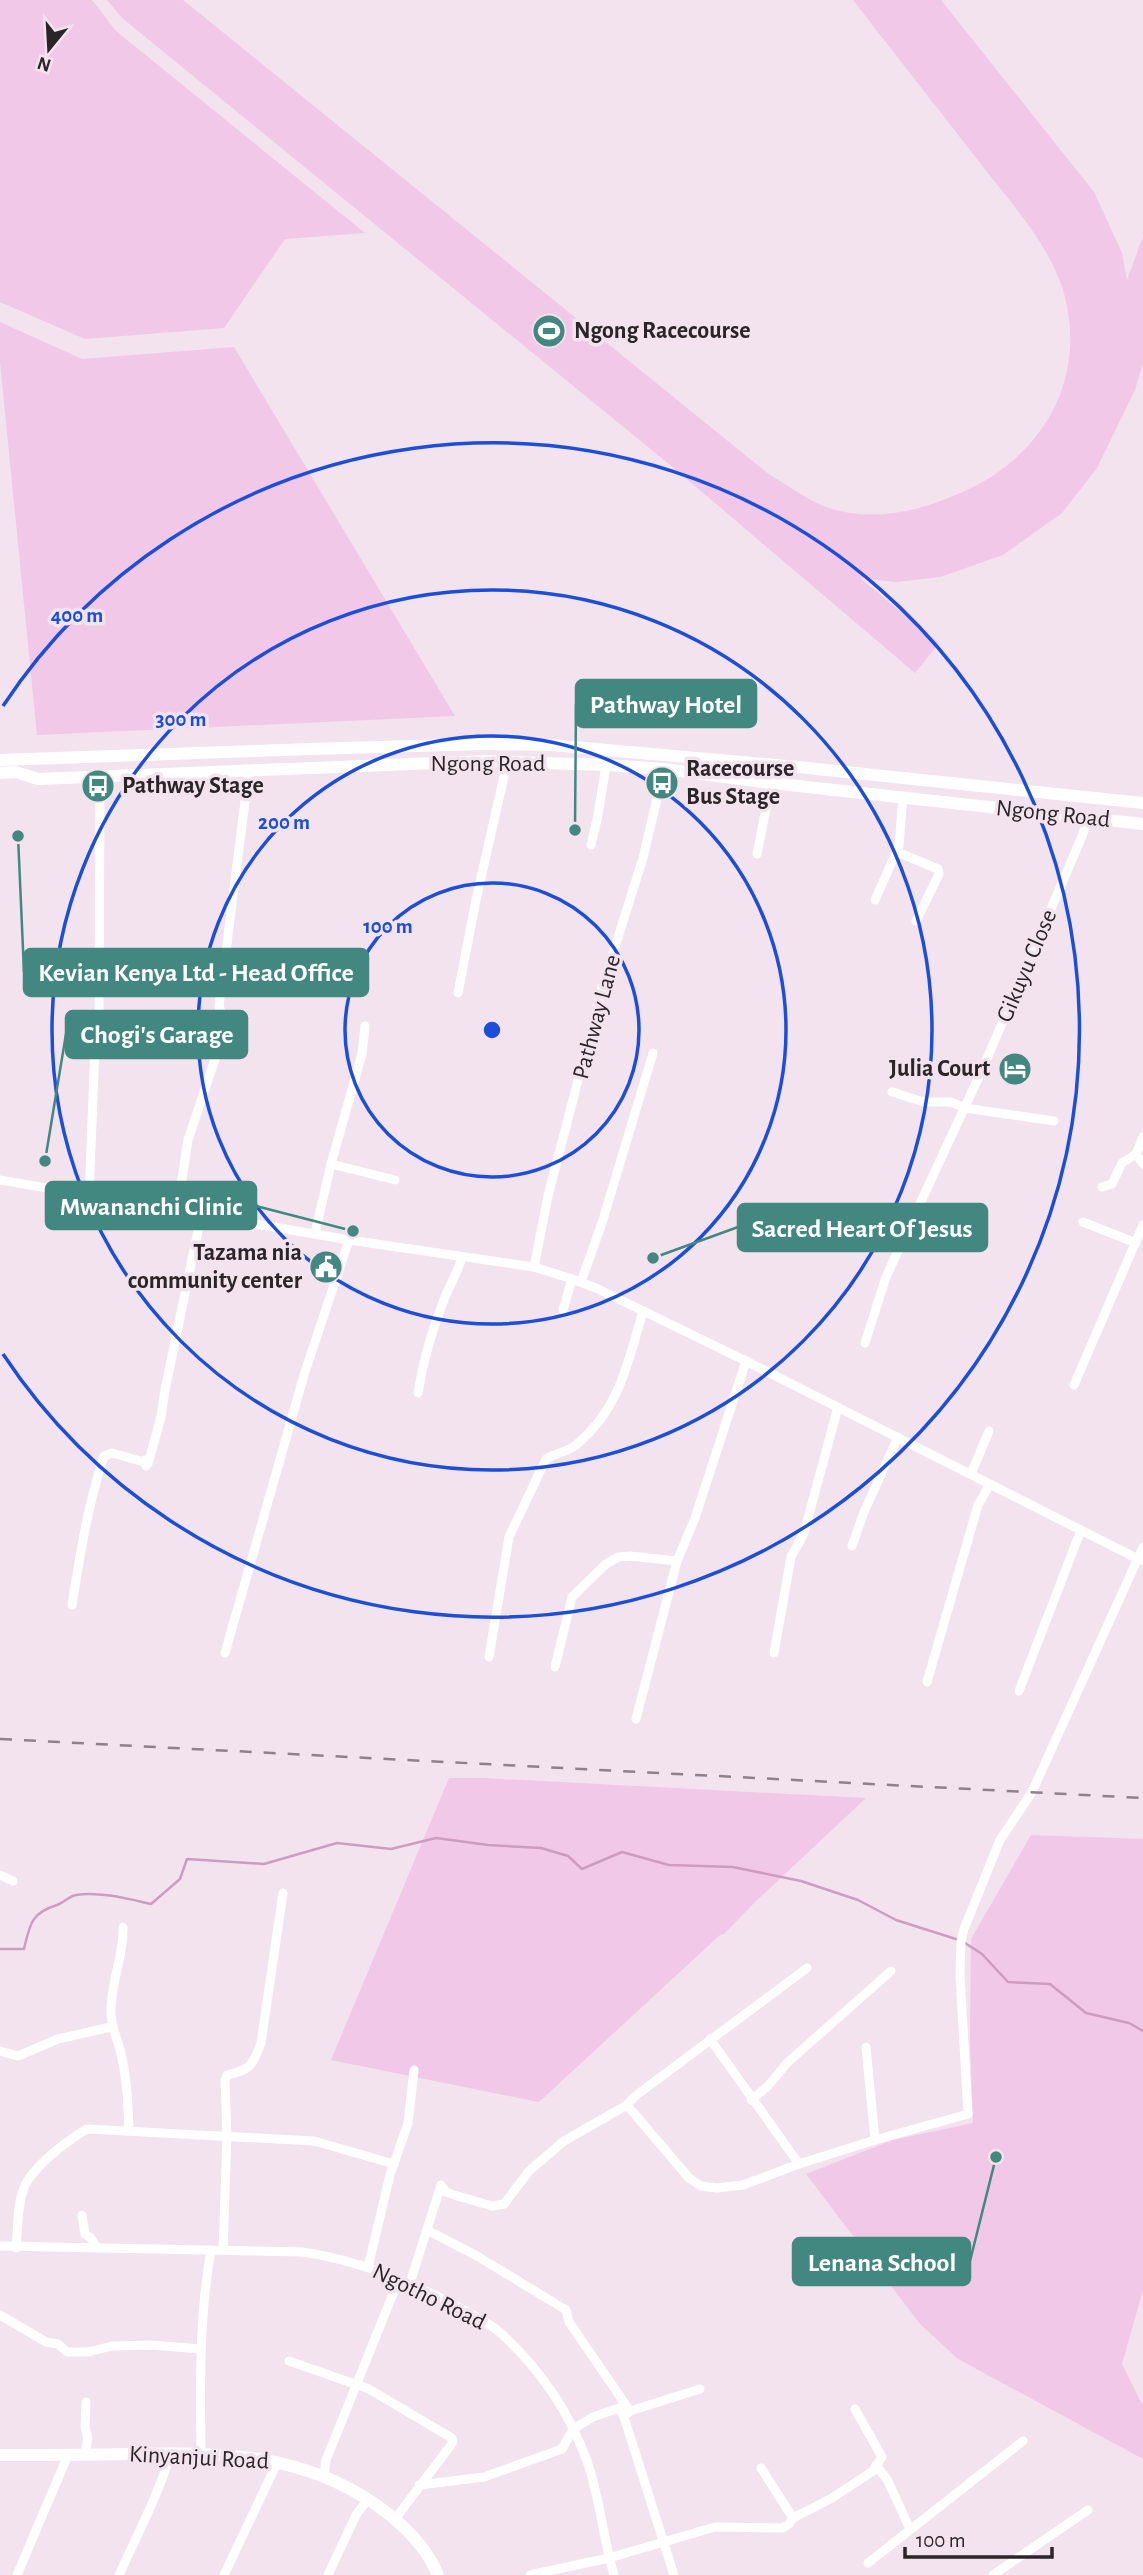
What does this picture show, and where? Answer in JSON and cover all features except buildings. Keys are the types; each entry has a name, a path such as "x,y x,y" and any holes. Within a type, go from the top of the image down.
{"main road":[{"name":"Ngong Road","path":"0,760 484,744 551,745 798,767 1143,803"},
{"name":"Ngong Road","path":"0,773 16,772 38,779 487,761 606,765 664,769 1143,824"},
{"name":"Kinyanjui Road","path":"0,2455 172,2453 278,2461 324,2476 368,2499 396,2519 417,2541 434,2564 438,2575"}],"street":[{"path":"458,993 476,900 508,763"},
{"path":"591,845 606,765"},
{"name":"Pathway Lane","path":"534,1267 548,1196 602,988 625,922 664,769"},
{"path":"177,1211 188,1140 226,1026 219,1006 249,770"},
{"path":"89,1197 95,1047 99,1027 100,777"},
{"path":"757,854 771,783"},
{"path":"876,900 901,837 903,796"},
{"name":"Gikuyu Close","path":"865,1343 886,1277 1010,1006 1038,935 1067,875 1087,819"},
{"path":"897,852 938,869 939,874 916,921"},
{"path":"315,1233 362,1054 365,1026"},
{"path":"563,1310 602,1223 653,1053"},
{"path":"892,1092 924,1102 951,1102 965,1108 1054,1121"},
{"path":"1102,1187 1112,1184 1121,1166 1136,1154 1143,1136"},
{"path":"1136,1154 1143,1164"},
{"path":"331,1164 396,1180"},
{"path":"0,1180 201,1216 534,1267 577,1280 746,1361 1140,1559"},
{"path":"72,1605 99,1465 104,1456 112,1453 144,1462 145,1460 146,1466 149,1460 162,1417 165,1390 201,1216"},
{"path":"1083,1222 1136,1243"},
{"path":"1074,1385 1143,1224"},
{"path":"225,1653 304,1375 349,1240"},
{"path":"418,1393 421,1374 444,1300 456,1277 462,1257"},
{"path":"489,1657 507,1546 517,1518 534,1489 546,1459 577,1444 613,1403 643,1311"},
{"path":"636,1719 677,1561 695,1518 746,1361"},
{"path":"774,1653 790,1557 804,1532 838,1407"},
{"path":"971,1474 989,1431"},
{"path":"852,1546 864,1512 898,1437"},
{"path":"927,1682 978,1505 990,1484"},
{"path":"1019,1691 1082,1530"},
{"path":"627,2105 689,2178 701,2186 717,2188 743,2185 875,2140 968,2114 960,1975 964,1929 1000,1840 1031,1792 1140,1559 1143,1547"},
{"path":"555,1667 572,1597 606,1564 618,1557 630,1556 677,1561"},
{"path":"0,1875 13,1881"},
{"path":"223,2250 227,2137 225,2081 227,2076 245,2071 253,2062 261,2043 283,1893"},
{"path":"123,1927 123,1950 112,1993 111,2027 121,2051 128,2087 129,2130"},
{"path":"410,2283 440,2185 451,2194 492,2206 504,2204 529,2171 565,2141 627,2105 710,2039 807,1968"},
{"path":"751,2100 768,2086 787,2063 891,1971"},
{"path":"0,2051 18,2056 58,2039 111,2027"},
{"path":"710,2039 799,2164"},
{"path":"866,2047 875,2140"},
{"path":"368,2267 394,2164 408,2123 414,2070"},
{"path":"16,2248 24,2187 40,2166 74,2136 87,2129 314,2141 394,2164"},
{"path":"82,2215 85,2234 97,2248"},
{"path":"427,2230 477,2256 566,2311 569,2322 627,2414 662,2542 674,2575"},
{"name":"Ngotho Road","path":"0,2246 302,2252 368,2267 410,2283 472,2314 505,2336 547,2383 564,2409 594,2483 614,2575"},
{"path":"201,2454 200,2349 211,2250"},
{"path":"324,2476 326,2460 399,2279"},
{"path":"0,2315 46,2342 58,2344 67,2352 88,2352 112,2346 152,2345 200,2349"},
{"path":"289,2361 369,2389 452,2438 451,2445 396,2519"},
{"path":"627,2414 700,2389"},
{"path":"84,2455 88,2439 85,2427 86,2402"},
{"path":"419,2485 484,2477 511,2465 562,2449 573,2429 593,2417 619,2408 627,2414"},
{"path":"530,2575 609,2558 715,2527 783,2529 793,2518 832,2498 873,2471 882,2456 855,2409"},
{"path":"868,2563 1023,2441"},
{"path":"119,2575 156,2497 172,2453"},
{"path":"17,2575 68,2455"},
{"path":"224,2575 278,2461"},
{"path":"876,2465 888,2481 910,2529"},
{"path":"761,2468 793,2518"},
{"path":"328,2575 356,2515 368,2499"},
{"path":"993,2575 1087,2510"}],"shaded area":[{"path":"0,0 92,0 116,31 365,233 285,239 224,328 85,339 0,302"},
{"name":"Ngong Racecourse","path":"107,0 183,0 770,475 826,507 844,512 881,514 935,503 969,489 997,473 1021,453 1040,431 1055,406 1065,378 1070,349 1069,319 1062,287 1047,253 1015,207 853,0 941,0 1094,192 1122,253 1127,280 1143,236 1143,363 1135,390 1097,468 1062,513 1003,555 940,577 896,582 860,578 939,643 915,673 675,469 122,18"},
{"path":"0,322 82,359 234,347 455,716 37,735 0,362"},
{"path":"449,1778 866,1798 724,1934 539,2102 331,2060"},
{"path":"1031,1835 1143,1839 1143,2290 1122,2364 1143,2406 1143,2459 958,2359 920,2324 806,2174 893,2140 973,2123 971,1939"}],"waterway":[{"path":"0,1949 24,1949 30,1926 37,1916 73,1896 104,1895 151,1904 180,1879 187,1859 264,1864 337,1843 391,1849 436,1838 541,1848 568,1856 582,1869 622,1852 669,1865 733,1867 801,1881 858,1900 896,1920 959,1940"},
{"path":"965,1943 982,1954 1008,1982 1050,1984 1086,2013 1129,2023 1143,2031"}],"railway":[{"path":"0,1739 1143,1798"}],"place":[{"name":"Ngong Racecourse","path":"549,331"},
{"name":"Racecourse Bus Stage","path":"662,783"},
{"name":"Pathway Stage","path":"98,786"},
{"name":"Pathway Hotel","path":"575,830"},
{"name":"Kevian Kenya Ltd - Head Office","path":"18,836"},
{"name":"Julia Court","path":"1015,1069"},
{"name":"Chogi's Garage","path":"45,1161"},
{"name":"Mwananchi Clinic","path":"353,1231"},
{"name":"Sacred Heart Of Jesus","path":"653,1258"},
{"name":"Tazama nia community center","path":"326,1267"},
{"name":"Lenana School","path":"996,2157"}]}
